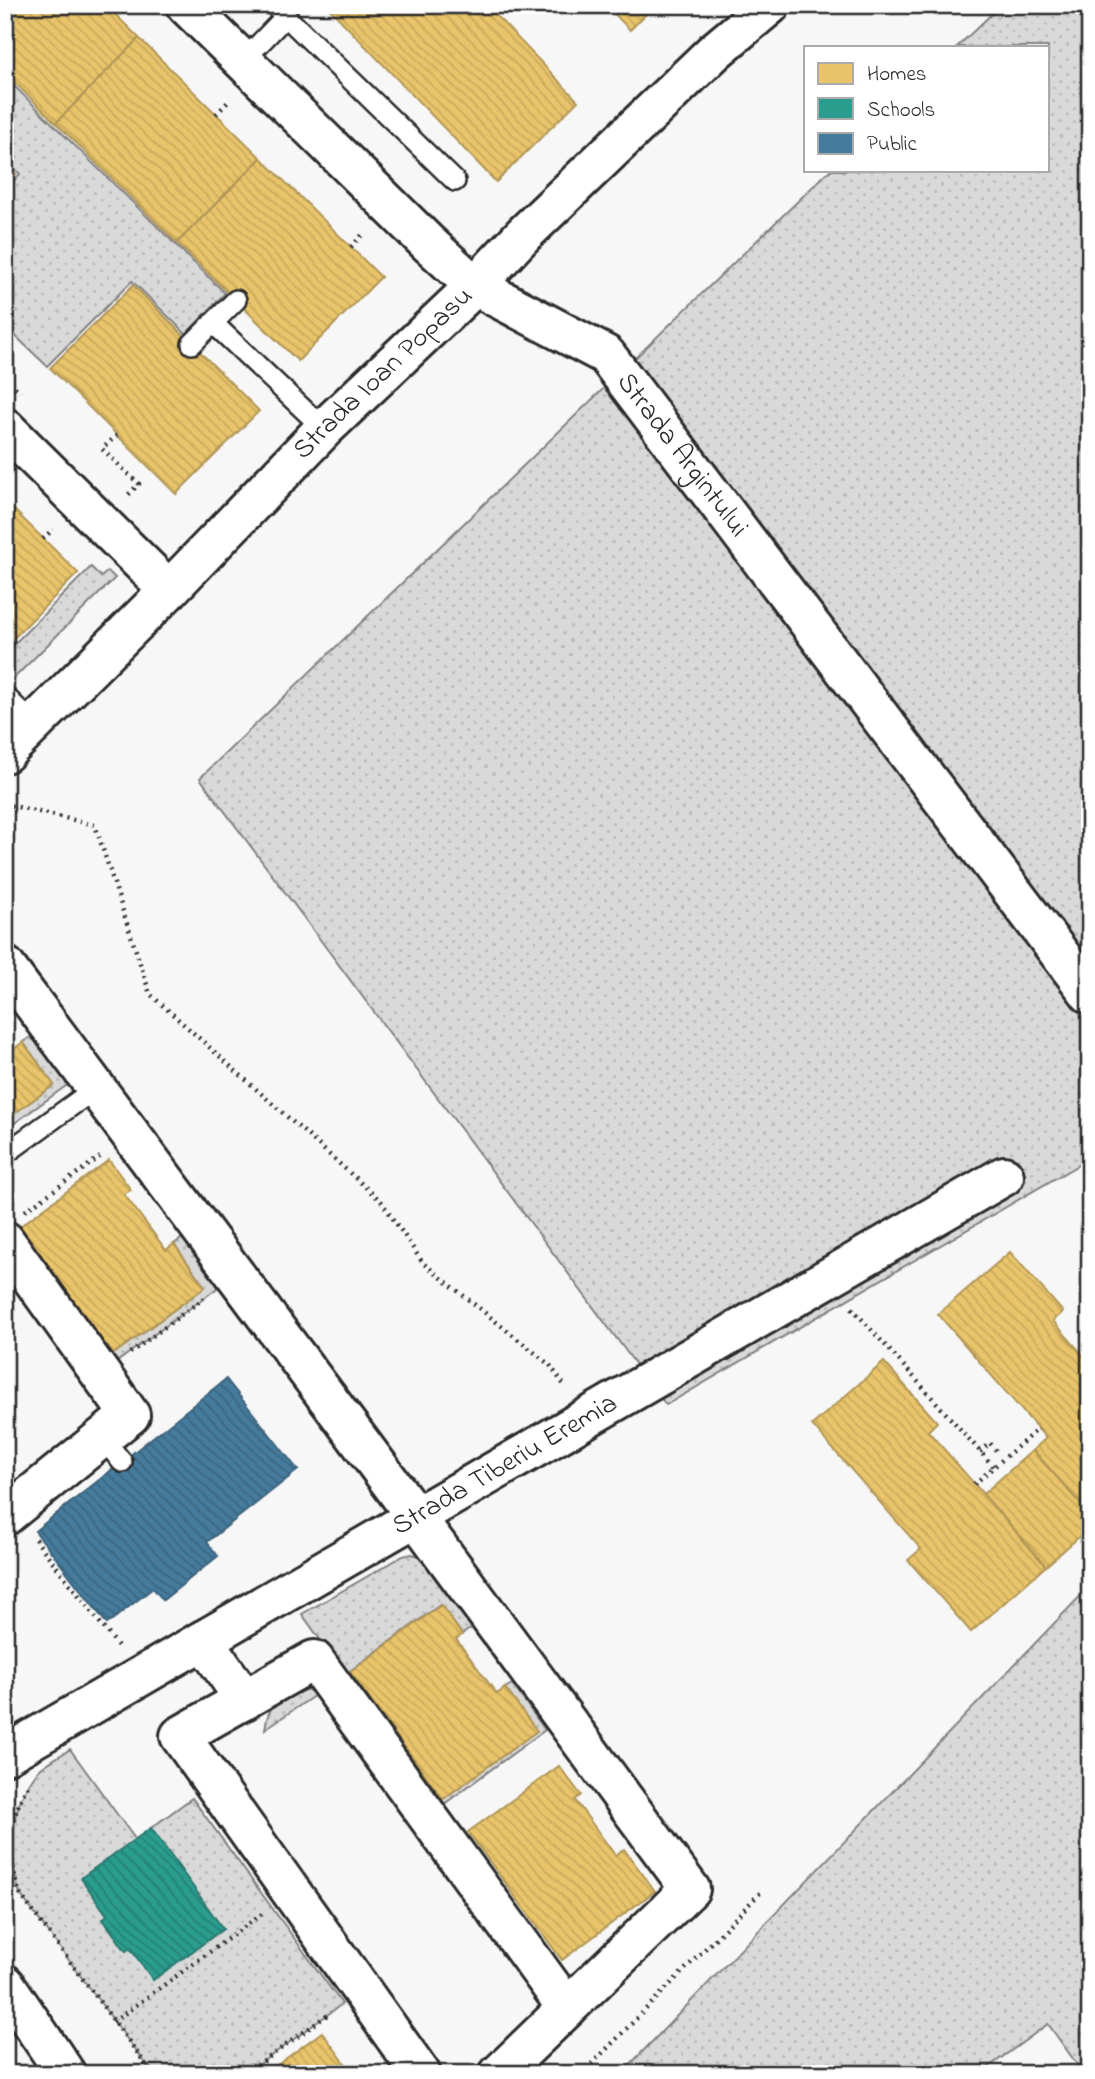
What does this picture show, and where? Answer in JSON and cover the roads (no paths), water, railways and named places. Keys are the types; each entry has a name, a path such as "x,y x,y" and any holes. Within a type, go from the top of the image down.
{"street":[{"name":"Strada Argintului","path":"187,5 239,77 475,286 606,355 1090,994"},
{"name":"Strada Ioan Popasu","path":"5,752 169,590 324,429 475,286 523,235 715,51 770,5"},
{"path":"5,428 169,590"},
{"path":"5,966 690,1889 499,2074"},
{"name":"Strada Tiberiu Eremia","path":"18,1768 203,1640 1004,1176"},
{"path":"14,1227 130,1415 112,1450 19,1526"},
{"path":"203,1640 244,1700"},
{"path":"421,2074 180,1736 314,1660 567,2008"},
{"path":"5,1984 66,2074"}],"lane":[{"path":"239,77 280,11 455,181"},
{"path":"192,344 236,300"},
{"path":"213,323 324,429"},
{"path":"5,696 33,724"},
{"path":"5,1154 96,1088"}]}
